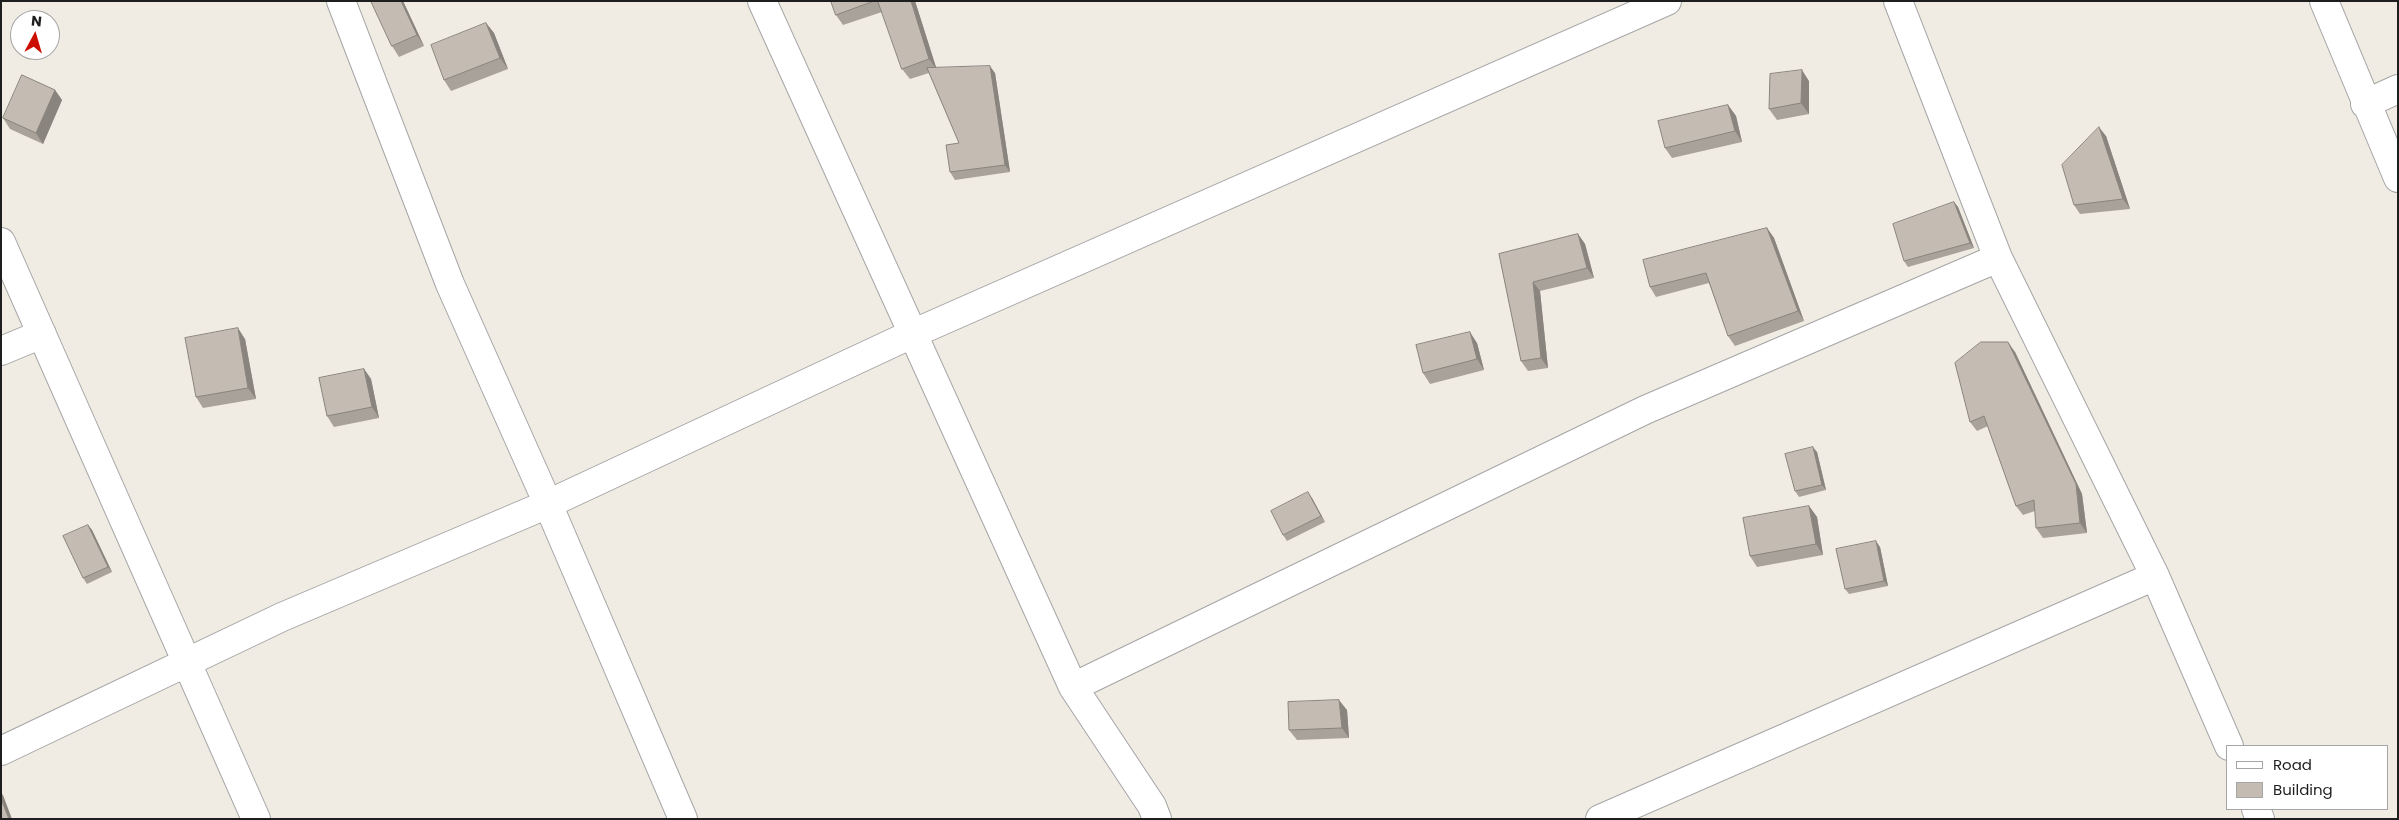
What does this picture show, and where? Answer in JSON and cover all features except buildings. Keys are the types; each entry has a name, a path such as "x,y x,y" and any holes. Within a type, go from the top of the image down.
{"street":[{"path":"341,1 450,284 548,504 683,819"},
{"path":"762,1 1073,687 1152,806 1157,819"},
{"path":"1,751 187,664 282,617 548,504 912,334 1666,1"},
{"path":"1898,1 1998,258 2155,576 2229,745"},
{"path":"2324,1 2365,104 2398,178"},
{"path":"2365,104 2398,89"},
{"path":"1,242 256,819"},
{"path":"1073,687 1645,410 1998,258"},
{"path":"1,350 42,334"},
{"path":"1600,819 2155,576"}]}
